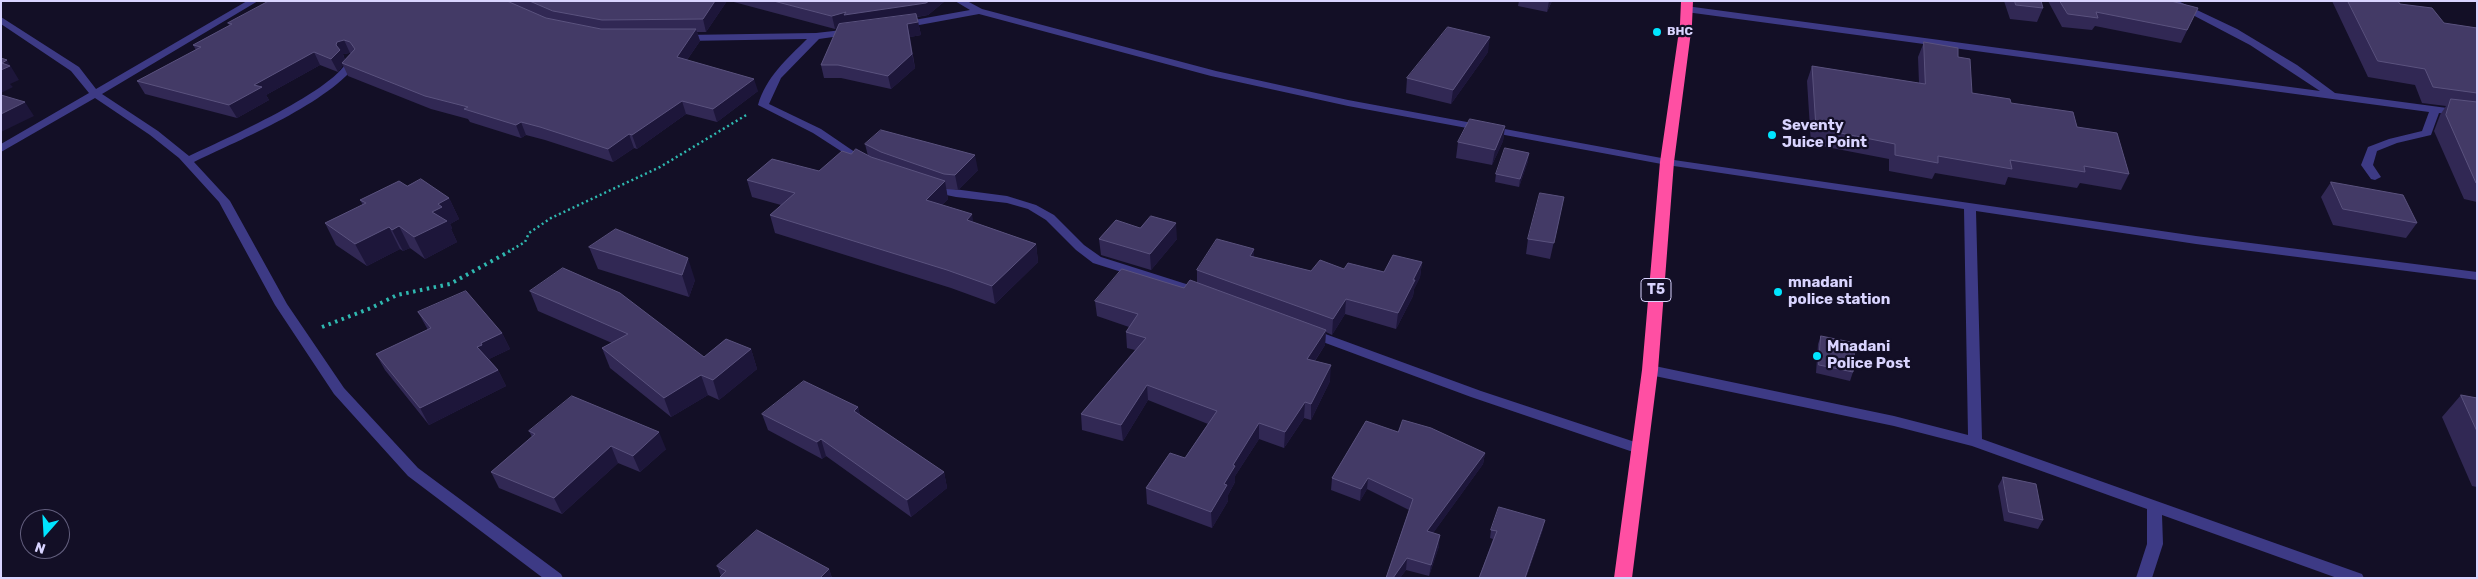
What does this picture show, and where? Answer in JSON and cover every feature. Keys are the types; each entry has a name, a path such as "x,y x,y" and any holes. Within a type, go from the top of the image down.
{"highway":[{"name":"T5","path":"1623,578 1650,370 1667,162 1687,5"}],"street":[{"path":"1,149 254,1"},
{"path":"959,1 979,11 1215,74 1348,103 1667,162 2320,258 2477,276"},
{"path":"2170,1 2243,37 2289,63 2333,96"},
{"path":"1687,5 2477,116"},
{"path":"893,26 979,11"},
{"path":"1,20 75,69 94,94 154,133 187,161 224,201 281,305 339,391 413,472 555,578"},
{"path":"674,38 816,36 860,31"},
{"path":"816,36 775,79 765,95 763,105 817,131 838,148 872,167"},
{"path":"187,161 250,131 326,88 353,68 354,61 348,57"},
{"path":"2375,177 2367,165 2372,149 2394,141 2427,133 2434,109"},
{"path":"919,186 945,194 1004,198 1032,207 1048,216 1083,252 1097,260 1216,298"},
{"path":"1970,207 1975,442"},
{"path":"1296,327 1476,394 1639,449"},
{"path":"1650,370 1894,421 1975,442 2356,578"},
{"path":"2144,578 2156,544 2154,507"}],"path":[{"path":"302,335 412,290 442,286 463,278 520,246 525,242 529,233 552,218 660,167 763,105"}],"building":[{"path":"269,1 507,1 546,18 601,29 696,29 677,57 754,79 713,109 682,101 608,149 540,127 521,122 516,125 464,109 468,107 425,96 342,63 355,49 350,42 344,40 337,42 336,45 340,50 331,59 314,52 254,85 262,87 229,105 137,81 201,47 193,45 232,24 228,23"},
{"path":"530,1 715,1 703,19 602,20 553,11"},
{"path":"774,1 929,1 844,15 846,12 832,16"},
{"path":"2015,1 2041,1 2043,8 2016,5"},
{"path":"2060,1 2171,1 2198,8 2187,30 2096,12 2098,18 2068,14"},
{"path":"2348,1 2398,1 2400,4 2432,8 2444,23 2477,28 2477,93 2433,87 2425,69 2378,61"},
{"path":"916,14 918,22 907,24 912,54 888,76 838,65 821,65 839,24"},
{"path":"1448,27 1490,37 1453,90 1407,78"},
{"path":"1924,42 1958,48 1958,57 1970,59 1972,93 2010,99 2011,103 2073,112 2077,127 2117,133 2129,174 2084,166 2085,172 2010,160 2012,169 1938,156 1938,163 1895,155 1895,144 1816,128 1812,66 1925,84"},
{"path":"1,58 7,60 2,63 10,66 1,70"},
{"path":"1,95 25,102 1,114"},
{"path":"2451,99 2477,102 2477,183 2446,115"},
{"path":"1470,119 1505,126 1495,150 1458,142"},
{"path":"881,130 975,155 955,175 944,174 881,152 865,144"},
{"path":"1505,148 1529,153 1520,179 1496,174"},
{"path":"856,149 871,157 945,181 926,200 972,214 967,220 1036,244 992,286 947,270 770,215 795,193 747,180 772,159 819,171 842,151 851,154"},
{"path":"421,179 449,198 438,204 442,207 432,212 447,221 414,237 399,226 392,230 389,227 355,244 325,223 366,203 360,200 399,181 407,186"},
{"path":"2331,182 2403,195 2417,223 2343,209"},
{"path":"1540,193 1564,197 1554,243 1528,239"},
{"path":"1151,216 1176,223 1150,254 1099,239 1116,220 1140,228"},
{"path":"616,229 688,258 682,275 589,247"},
{"path":"1217,239 1254,249 1250,256 1311,271 1320,260 1344,269 1348,263 1384,272 1393,255 1422,262 1398,313 1346,299 1333,319 1197,270"},
{"path":"563,268 620,293 704,357 726,339 751,349 713,380 701,375 664,398 602,348 628,334 530,291"},
{"path":"1122,269 1184,288 1190,280 1326,330 1307,359 1331,365 1311,404 1305,402 1285,432 1259,423 1233,465 1235,466 1224,484 1227,485 1211,512 1146,488 1170,453 1185,458 1217,411 1147,385 1121,425 1081,414 1146,338 1126,332 1138,314 1095,301"},
{"path":"466,291 502,333 481,343 482,345 477,347 498,370 420,408 376,354 431,328 418,312"},
{"path":"1821,336 1855,343 1853,372 1819,365"},
{"path":"804,381 858,407 854,411 944,472 907,500 821,439 817,442 762,414"},
{"path":"2461,395 2477,398 2477,431"},
{"path":"572,396 659,432 633,456 611,446 554,498 491,472 535,434 529,431"},
{"path":"1403,420 1431,428 1485,453 1427,531 1440,535 1431,565 1407,558 1393,578 1386,578 1413,499 1368,478 1361,489 1332,478 1366,421 1398,432"},
{"path":"2003,477 2036,484 2043,520 2009,512"},
{"path":"1499,507 1545,520 1525,578 1479,578 1497,531 1491,530"},
{"path":"757,530 829,569 820,578 719,578 726,571 717,566"}],"place":[{"name":"BHC","path":"1657,32"},
{"name":"Seventy Juice Point","path":"1772,135"},
{"name":"mnadani police station","path":"1778,292"},
{"name":"Mnadani Police Post","path":"1817,356"}]}
